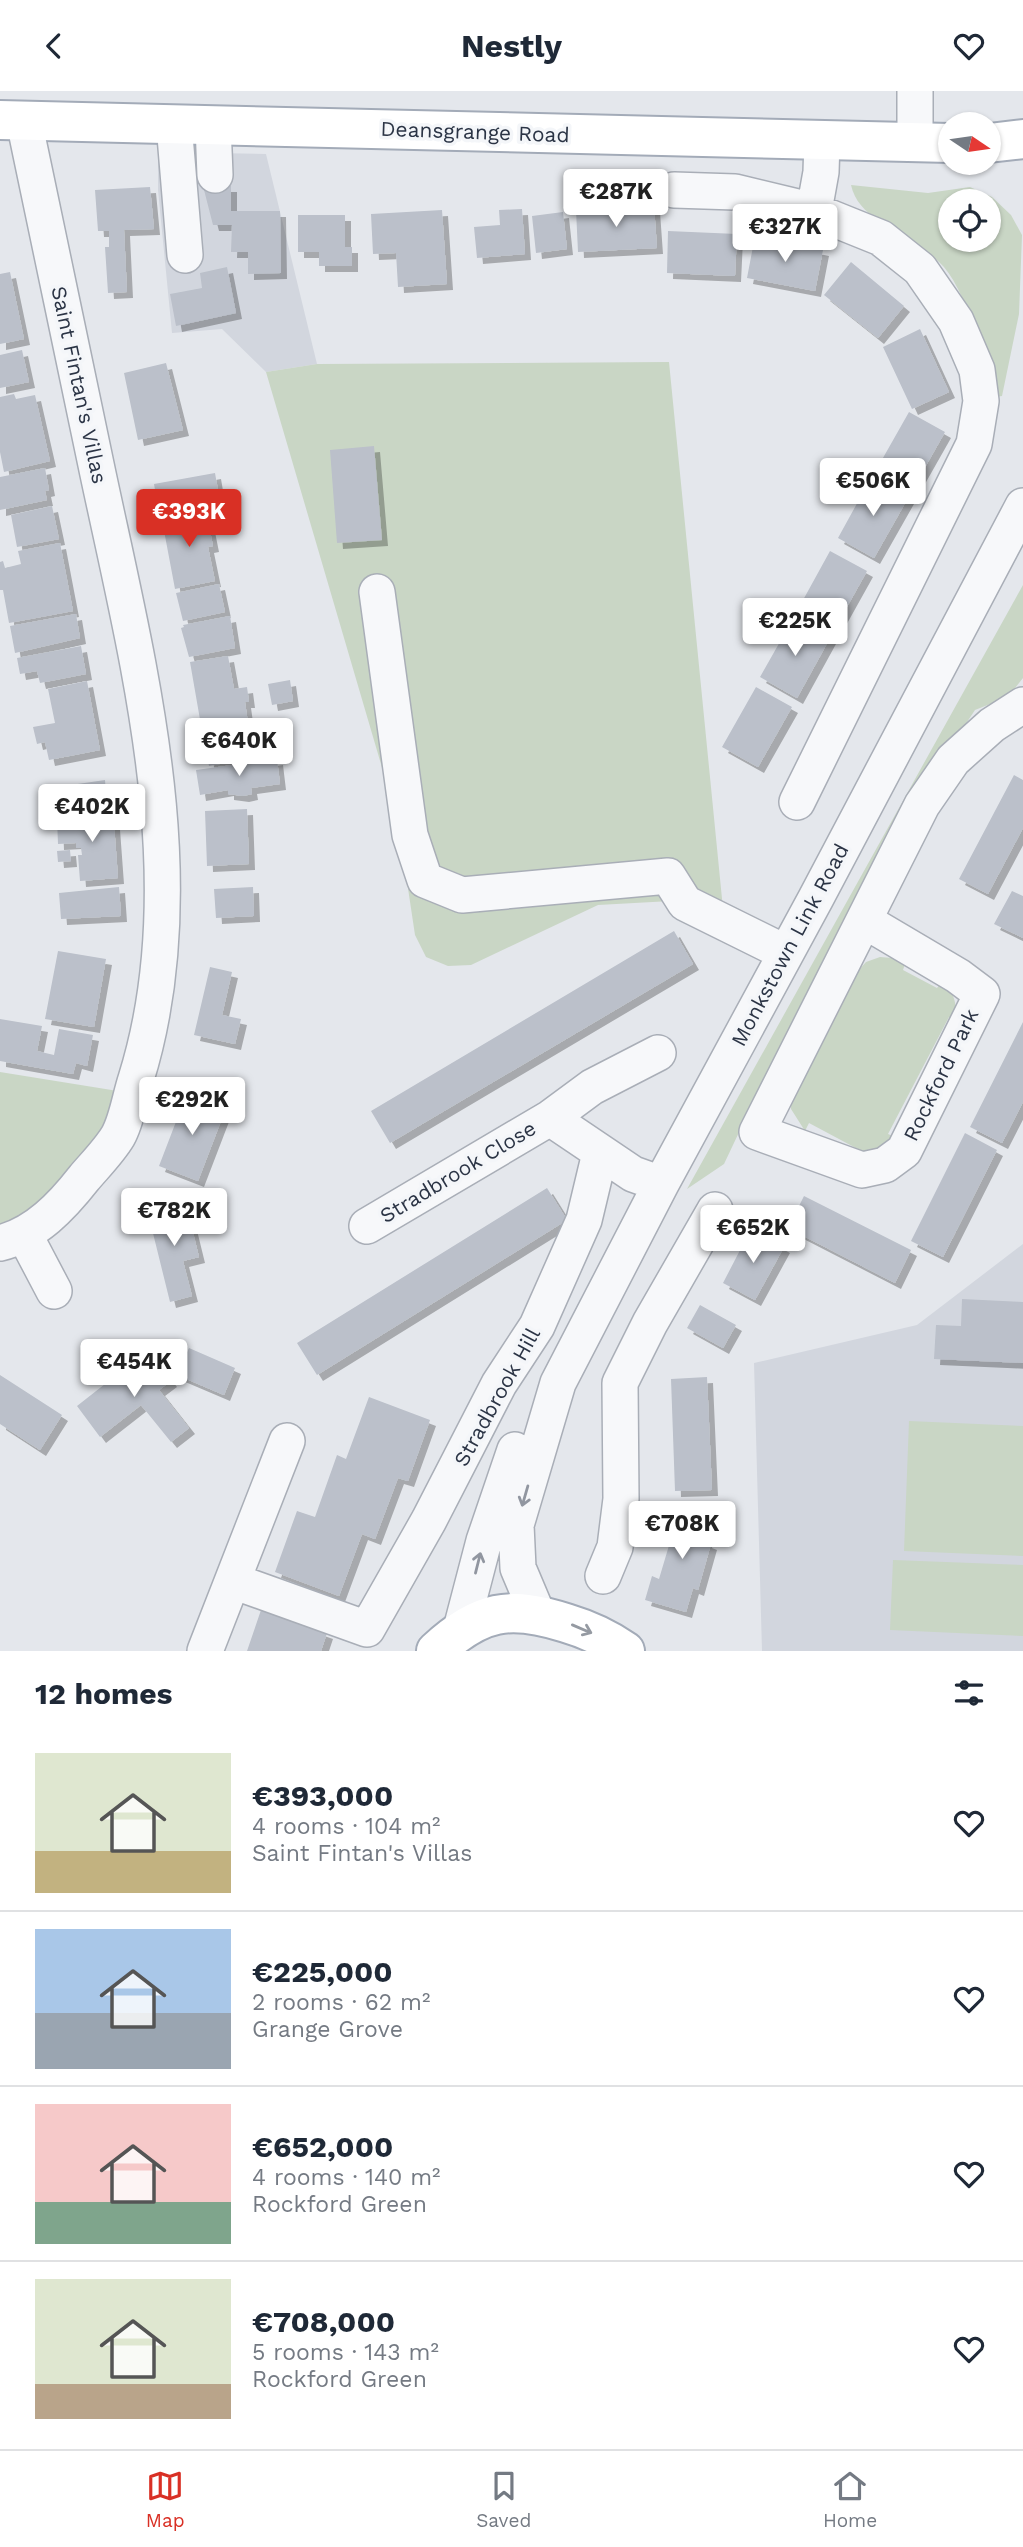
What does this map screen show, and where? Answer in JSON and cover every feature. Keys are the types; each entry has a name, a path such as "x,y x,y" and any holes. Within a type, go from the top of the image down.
{"main road":[{"name":"Deansgrange Road","path":"12,121 933,143"},
{"path":"1001,142 1023,139"},
{"path":"449,1640 489,1617 505,1613 537,1613 580,1627 625,1651"}],"street":[{"path":"915,91 933,143"},
{"name":"Saint Fintan's Villas","path":"12,121 137,663 158,795 163,877 160,963 146,1048 118,1135 68,1198 45,1220 12,1238 54,1291"},
{"path":"174,124 185,255"},
{"path":"213,125 215,174"},
{"path":"814,211 821,172 822,142"},
{"path":"674,190 735,192 814,211 881,238 920,269 956,321 977,370 981,401 974,444 797,802"},
{"name":"Monkstown Link Road","path":"537,1613 518,1568 516,1525 564,1372 661,1184 1023,506"},
{"path":"377,592 411,835 425,880 462,895 668,876 685,903 786,953"},
{"name":"Rockford Park","path":"865,921 958,976 982,995 904,1151 885,1165 862,1170 757,1132 922,805 953,760 992,725 1023,705"},
{"name":"Stradbrook Close","path":"367,1226 550,1118 592,1087 658,1053"},
{"name":"Stradbrook Close","path":"550,1118 633,1174 661,1184"},
{"name":"Stradbrook Hill","path":"233,1581 364,1640 499,1384 537,1326 584,1220 600,1153"},
{"path":"603,1576 615,1547 621,1499 620,1383 650,1323 715,1210"},
{"path":"564,1372 620,1383"},
{"name":"Monkstown Link Road","path":"449,1640 518,1440 540,1401 564,1372"},
{"path":"205,1651 287,1441"}],"shaded area":[{"path":"158,152 266,154 317,364 266,372 222,329 172,333 158,190"},
{"path":"1023,1244 1023,1651 762,1651 754,1363 917,1325"}],"green space":[{"path":"851,185 928,193 938,192 938,252 1001,252 1001,206 1011,215 1022,235 1019,314 1002,396 996,397 966,306 949,273 921,247 878,220 861,205"},
{"path":"669,362 725,929 671,901 598,905 471,965 448,966 426,957 415,935 388,788 266,372 317,364"},
{"path":"1023,585 1023,678 1008,697 975,710 921,791 863,892 759,1090 724,1164 687,1189"},
{"path":"880,957 892,958 905,964 903,970 937,988 941,983 946,987 954,999 956,1020 949,1017 888,1134 895,1137 889,1147 867,1154 809,1123 805,1131 791,1109 791,1097 857,972 866,962"},
{"path":"0,1072 124,1092 114,1120 56,1197 0,1228"},
{"path":"909,1421 1023,1426 1023,1556 904,1551"},
{"path":"893,1560 1023,1565 1023,1636 890,1630"}],"building":[{"path":"203,186 231,186 231,211 280,211 281,273 248,274 248,252 231,252 232,225 213,225"},
{"path":"150,187 154,229 124,230 127,292 108,293 105,247 109,247 109,231 98,231 95,190"},
{"path":"654,206 657,248 578,252 576,210"},
{"path":"522,209 525,254 477,258 474,227 500,225 499,210"},
{"path":"442,210 447,284 398,287 396,253 373,254 371,214"},
{"path":"563,212 567,249 536,253 532,216"},
{"path":"298,215 345,215 345,247 352,247 352,266 319,266 319,252 298,252"},
{"path":"668,231 737,234 735,276 667,273"},
{"path":"755,236 823,250 815,291 747,278"},
{"path":"851,262 904,306 878,338 824,295"},
{"path":"227,267 236,313 176,326 170,294 202,288 200,273"},
{"path":"10,272 24,339 0,344 0,274"},
{"path":"920,329 949,392 912,409 883,347"},
{"path":"22,350 29,382 0,388 0,355"},
{"path":"166,363 183,430 138,440 124,373"},
{"path":"14,394 16,399 35,395 50,461 4,472 0,452 0,397"},
{"path":"909,412 945,432 911,492 875,472"},
{"path":"374,446 382,540 337,543 330,450"},
{"path":"45,468 49,490 45,491 47,500 0,510 0,477"},
{"path":"215,473 220,502 159,514 154,484"},
{"path":"871,478 908,498 874,558 838,538"},
{"path":"52,506 59,539 17,547 11,515"},
{"path":"206,511 213,546 208,547 215,581 175,589 162,520"},
{"path":"60,543 73,611 9,623 3,590 0,590 0,562 3,561 5,568 21,564 18,551"},
{"path":"830,551 867,571 833,632 797,611"},
{"path":"219,584 225,612 183,621 176,593"},
{"path":"76,614 80,638 15,653 10,626"},
{"path":"230,616 235,648 189,657 181,628 183,625"},
{"path":"794,617 830,638 797,698 760,677"},
{"path":"81,646 86,674 40,683 37,671 20,674 17,658"},
{"path":"228,656 234,689 247,687 249,702 245,702 248,723 202,731 190,662"},
{"path":"290,680 293,701 272,705 268,684"},
{"path":"87,681 100,750 49,760 45,742 37,744 33,727 55,723 48,689"},
{"path":"756,687 792,707 758,767 722,747"},
{"path":"251,728 254,738 269,735 273,754 209,766 207,756 203,756 200,739"},
{"path":"277,759 280,784 251,788 252,794 243,796 228,794 228,790 200,795 196,770"},
{"path":"1014,775 1023,780 1023,828 988,894 959,879"},
{"path":"105,780 106,793 111,792 112,807 67,811 64,786"},
{"path":"247,809 249,864 207,866 205,811"},
{"path":"113,810 118,878 80,881 78,855 82,855 81,848 76,848 76,843 58,844 57,819 77,817 78,825 83,825 82,812"},
{"path":"70,850 71,861 58,862 57,851"},
{"path":"119,887 121,916 61,919 59,893"},
{"path":"253,887 254,916 216,918 214,889"},
{"path":"1012,891 1023,896 1023,938 994,924"},
{"path":"674,931 693,964 390,1143 371,1111"},
{"path":"58,951 106,959 94,1027 45,1019"},
{"path":"210,967 232,972 222,1015 241,1019 235,1044 194,1035"},
{"path":"0,1019 42,1026 37,1051 54,1055 59,1029 93,1035 87,1066 76,1063 73,1074 0,1061"},
{"path":"1023,1022 1023,1102 1002,1143 970,1127"},
{"path":"187,1093 226,1108 198,1181 159,1166"},
{"path":"965,1133 997,1150 943,1257 911,1241"},
{"path":"547,1188 567,1220 317,1375 297,1343"},
{"path":"804,1196 911,1250 895,1283 788,1228"},
{"path":"186,1204 199,1257 183,1261 192,1296 170,1302 148,1213"},
{"path":"751,1229 784,1247 755,1300 723,1283"},
{"path":"962,1299 1023,1302 1023,1363 934,1359 936,1325 961,1326"},
{"path":"700,1305 736,1325 723,1348 687,1328"},
{"path":"189,1348 235,1368 224,1395 177,1375"},
{"path":"147,1351 171,1381 159,1390 189,1428 171,1442 141,1405 100,1437 77,1406"},
{"path":"0,1375 62,1415 40,1450 0,1424"},
{"path":"707,1377 712,1490 675,1491 671,1379"},
{"path":"369,1397 430,1420 408,1481 398,1478 375,1539 362,1534 339,1596 275,1572 297,1511 315,1517 337,1455 346,1459"},
{"path":"675,1508 712,1518 706,1542 711,1544 698,1590 693,1588 686,1612 645,1600 652,1576 659,1579 673,1532 668,1531"},
{"path":"261,1610 327,1633 321,1651 247,1651"}]}
